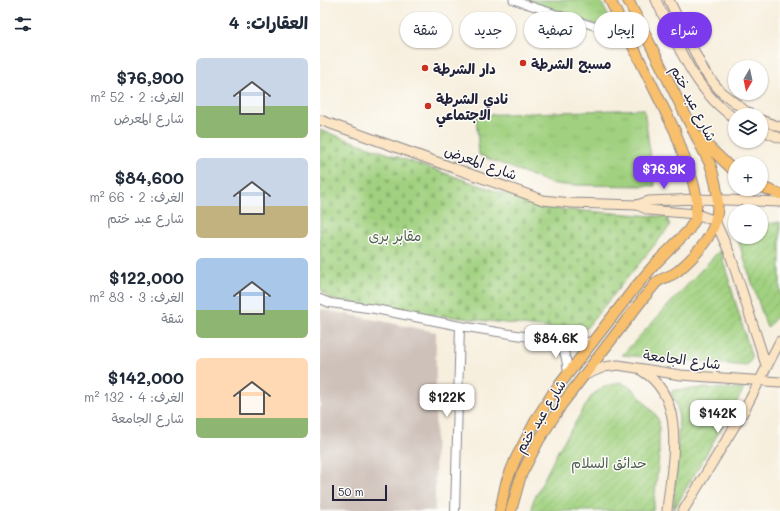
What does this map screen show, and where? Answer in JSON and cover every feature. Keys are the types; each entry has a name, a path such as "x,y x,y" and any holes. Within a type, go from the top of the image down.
{"main road":[{"name":"شارع عبد ختم","path":"610,0 616,12"},
{"name":"شارع عبد ختم","path":"511,511 521,475 539,440 562,404 645,296 658,282 678,271 703,245 716,223 718,200 715,176 628,0"},
{"path":"656,0 696,77 713,100 728,112"},
{"path":"669,0 704,71 721,92 742,108"},
{"name":"شارع عبد ختم","path":"500,511 506,483 519,451 549,399 590,342 655,264 688,231 695,220 697,199 693,182 675,131 634,48"},
{"path":"684,113 694,122 707,145 728,165"},
{"name":"شارع المعرض","path":"320,120 543,200 571,203 637,205 649,201 697,199 780,202"},
{"path":"768,123 780,127"},
{"path":"768,133 780,138"},
{"path":"768,190 780,194"},
{"name":"شارع المعرض","path":"637,205 649,210 696,214 709,218 716,223"},
{"path":"716,223 744,294 766,365"},
{"path":"683,511 744,411 766,365 780,341"},
{"name":"شارع الجامعة","path":"583,376 612,365 681,375 780,382"},
{"path":"636,368 655,380 663,390 672,410 672,446 667,511"}],"street":[{"path":"513,0 594,26"},
{"path":"320,299 330,303 375,309 460,326 548,340 590,342"},
{"path":"455,511 460,326"},
{"path":"548,340 560,345 566,354 568,374"}],"shaded area":[{"path":"320,309 436,332 435,511 320,511"}],"green space":[{"path":"520,0 600,0 606,12 594,12 594,24 586,21 586,12 557,12"},
{"path":"644,109 655,186 564,185 550,183 479,155 476,115"},
{"name":"مقابر برى","path":"320,130 545,208 667,217 670,226 583,332 392,310 330,299 320,289"},
{"path":"780,222 780,313 767,328 739,244 768,244 768,224"},
{"path":"720,250 752,358 747,366 622,355"},
{"name":"حدائق السلام","path":"620,382 632,388 655,414 659,421 659,457 653,511 532,511 533,501 559,449 592,395 604,387"},
{"name":"حدائق السلام","path":"708,388 744,389 673,511 679,420 677,406 671,392 675,390"}],"place":[{"name":"مسبح الشرطة","path":"523,63"},
{"name":"دار الشرطة","path":"425,68"},
{"name":"نادي الشرطة الاجتماعي","path":"428,106"}]}
